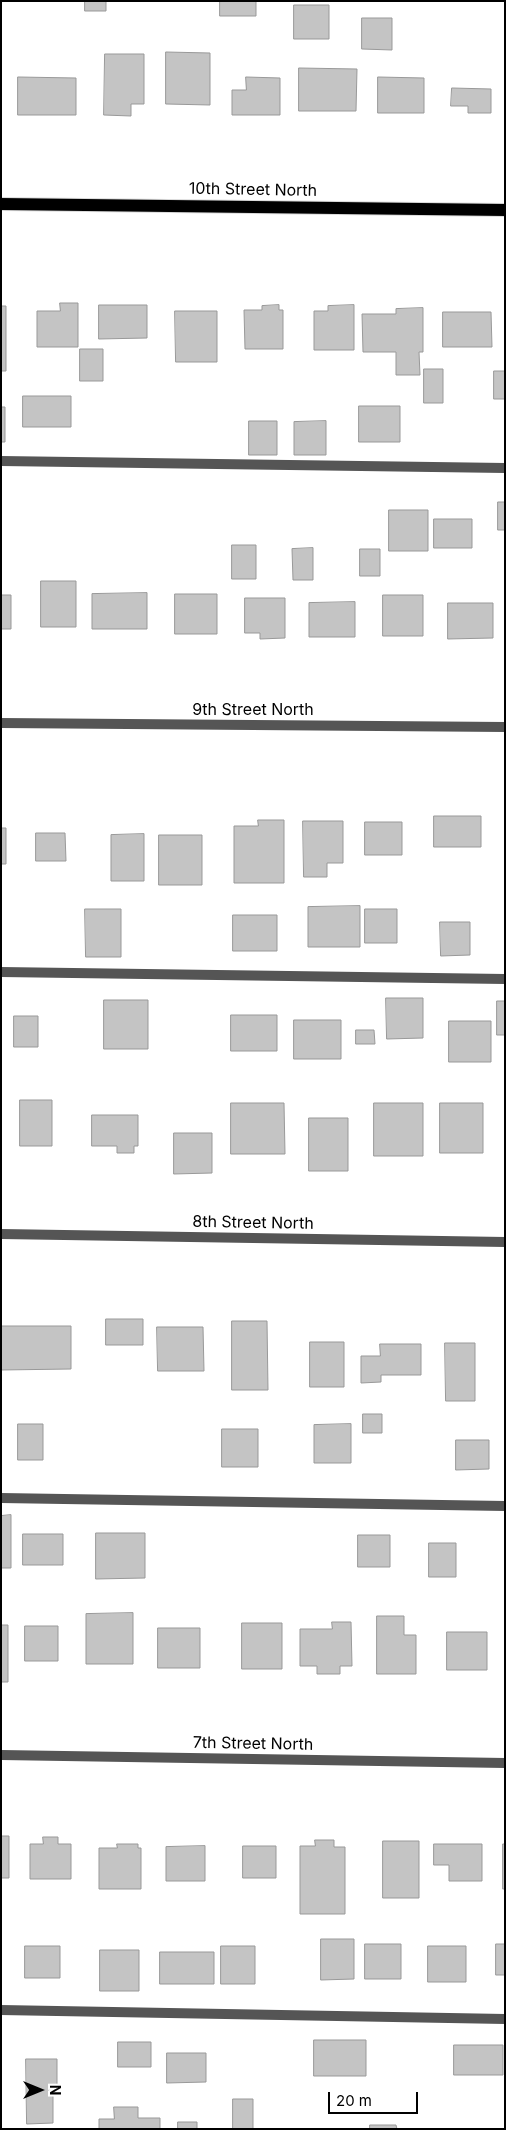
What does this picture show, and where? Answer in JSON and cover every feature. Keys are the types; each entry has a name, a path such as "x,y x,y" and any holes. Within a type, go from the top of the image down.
{"main road":[{"name":"10th Street North","path":"1,204 505,210"}],"street":[{"path":"1,461 505,468"},
{"name":"9th Street North","path":"1,723 505,727"},
{"path":"1,972 505,979"},
{"name":"8th Street North","path":"1,1234 505,1242"},
{"path":"1,1498 505,1506"},
{"name":"7th Street North","path":"1,1755 505,1763"},
{"path":"1,2010 505,2019"}],"building":[{"path":"85,1 106,1 106,11 85,11"},
{"path":"220,1 256,1 256,16 220,16"},
{"path":"294,5 329,5 329,39 294,39"},
{"path":"362,18 392,18 392,50 362,49"},
{"path":"166,52 210,53 210,105 166,104"},
{"path":"105,54 144,54 144,104 131,104 131,116 104,115"},
{"path":"299,68 357,69 356,111 299,111"},
{"path":"18,77 76,78 76,115 18,115"},
{"path":"246,77 280,78 280,115 232,115 232,90 246,90"},
{"path":"378,77 424,78 424,113 378,113"},
{"path":"452,88 491,89 491,113 468,113 468,106 451,106"},
{"path":"60,303 78,303 78,347 37,347 37,311 60,311"},
{"path":"99,305 147,305 147,338 99,339"},
{"path":"279,305 279,310 283,310 283,349 245,349 244,310 262,310 262,306"},
{"path":"354,305 354,350 314,350 314,311 328,311 328,306"},
{"path":"1,306 6,306 6,371 1,371"},
{"path":"423,308 423,352 419,352 420,375 396,375 396,352 363,352 362,314 396,314 396,309"},
{"path":"175,311 217,311 217,362 176,362"},
{"path":"443,312 491,312 492,347 443,347"},
{"path":"80,349 103,349 103,381 80,381"},
{"path":"424,369 443,369 443,403 424,403"},
{"path":"494,371 505,371 505,399 494,399"},
{"path":"23,396 71,396 71,427 23,427"},
{"path":"359,406 400,406 400,442 359,442"},
{"path":"1,407 5,407 5,442 1,442"},
{"path":"249,421 277,421 277,455 249,455"},
{"path":"326,421 326,455 294,455 294,422"},
{"path":"498,502 505,502 505,530 498,530"},
{"path":"389,510 428,510 428,551 389,551"},
{"path":"434,519 472,519 472,548 434,548"},
{"path":"232,545 256,545 256,579 232,579"},
{"path":"313,548 313,580 293,580 292,549"},
{"path":"360,549 380,549 380,576 360,576"},
{"path":"41,581 76,581 76,627 41,627"},
{"path":"147,593 147,629 92,629 92,594"},
{"path":"175,594 217,594 217,634 175,634"},
{"path":"1,595 11,595 11,629 1,629"},
{"path":"383,595 423,595 423,636 383,636"},
{"path":"245,598 285,598 285,638 260,639 260,633 245,633"},
{"path":"355,602 355,637 309,637 309,603"},
{"path":"448,603 493,603 493,638 448,639"},
{"path":"434,816 481,816 481,847 434,847"},
{"path":"258,820 284,820 284,883 234,883 234,826 258,826"},
{"path":"303,821 343,821 343,863 327,863 327,877 304,877"},
{"path":"365,822 402,822 402,855 365,855"},
{"path":"1,828 6,828 6,864 1,864"},
{"path":"36,833 65,833 66,861 36,861"},
{"path":"144,834 144,881 111,881 111,835"},
{"path":"159,835 202,835 202,885 159,885"},
{"path":"360,906 360,947 308,947 308,907"},
{"path":"85,909 121,909 121,957 86,957"},
{"path":"365,909 397,909 397,943 365,943"},
{"path":"233,915 277,915 277,951 233,951"},
{"path":"440,922 470,922 470,955 441,956"},
{"path":"386,998 423,998 423,1038 387,1039"},
{"path":"104,1000 148,1000 148,1049 104,1049"},
{"path":"497,1001 505,1001 505,1035 497,1035"},
{"path":"231,1015 277,1015 277,1051 231,1051"},
{"path":"14,1016 38,1016 38,1047 14,1047"},
{"path":"294,1020 341,1020 341,1059 294,1059"},
{"path":"449,1021 491,1021 491,1062 449,1062"},
{"path":"356,1030 374,1030 375,1044 356,1044"},
{"path":"20,1100 52,1100 52,1146 20,1146"},
{"path":"231,1103 284,1103 285,1154 231,1154"},
{"path":"374,1103 423,1103 423,1156 374,1156"},
{"path":"440,1103 483,1103 483,1153 440,1153"},
{"path":"92,1115 138,1115 138,1146 134,1146 134,1153 117,1153 117,1146 92,1146"},
{"path":"309,1118 348,1118 348,1171 309,1171"},
{"path":"174,1133 212,1133 212,1173 174,1174"},
{"path":"106,1319 143,1319 143,1345 106,1345"},
{"path":"232,1321 267,1321 268,1390 232,1390"},
{"path":"1,1326 71,1326 71,1369 1,1370"},
{"path":"157,1327 203,1327 204,1371 158,1371"},
{"path":"310,1342 344,1342 344,1387 310,1387"},
{"path":"445,1343 475,1343 475,1401 446,1401"},
{"path":"380,1344 421,1344 421,1375 381,1375 381,1382 361,1383 361,1356 380,1356"},
{"path":"363,1414 382,1414 382,1433 363,1433"},
{"path":"18,1424 43,1424 43,1460 18,1460"},
{"path":"351,1424 351,1463 314,1463 314,1425"},
{"path":"222,1429 258,1429 258,1467 222,1467"},
{"path":"456,1440 489,1440 489,1469 456,1470"},
{"path":"11,1515 11,1568 1,1568 1,1516"},
{"path":"96,1533 145,1533 145,1578 96,1579"},
{"path":"23,1534 63,1534 63,1565 23,1565"},
{"path":"358,1535 390,1535 390,1567 358,1567"},
{"path":"429,1543 456,1543 456,1577 429,1577"},
{"path":"133,1613 133,1664 86,1664 86,1614"},
{"path":"377,1616 404,1616 404,1635 416,1635 416,1674 377,1674"},
{"path":"332,1622 351,1622 352,1666 340,1666 340,1674 317,1674 317,1666 300,1666 300,1629 332,1629"},
{"path":"242,1623 282,1623 282,1669 242,1669"},
{"path":"1,1625 8,1625 8,1682 1,1682"},
{"path":"25,1626 58,1626 58,1661 25,1661"},
{"path":"158,1628 200,1628 200,1668 158,1668"},
{"path":"447,1632 487,1632 487,1670 447,1670"},
{"path":"1,1836 9,1836 9,1878 1,1878"},
{"path":"43,1837 58,1837 58,1844 71,1844 71,1879 30,1879 30,1844 43,1844"},
{"path":"315,1840 334,1840 334,1847 345,1847 345,1914 300,1914 300,1846 315,1846"},
{"path":"383,1841 419,1841 419,1898 383,1898"},
{"path":"117,1844 138,1844 138,1848 141,1848 141,1889 99,1889 99,1848 117,1848"},
{"path":"434,1844 482,1844 482,1881 449,1881 449,1865 434,1865"},
{"path":"503,1844 505,1844 505,1889 503,1889"},
{"path":"205,1846 205,1881 166,1881 166,1847"},
{"path":"243,1846 276,1846 276,1878 243,1878"},
{"path":"321,1939 354,1939 354,1979 321,1980"},
{"path":"365,1944 401,1944 401,1979 365,1979"},
{"path":"496,1944 505,1944 505,1975 496,1975"},
{"path":"25,1946 60,1946 60,1978 25,1978"},
{"path":"221,1946 255,1946 255,1984 221,1984"},
{"path":"428,1946 466,1946 466,1982 428,1982"},
{"path":"100,1950 139,1950 139,1991 100,1991"},
{"path":"160,1952 214,1952 214,1984 160,1984"},
{"path":"314,2040 366,2040 366,2076 314,2076"},
{"path":"118,2042 151,2042 151,2067 118,2067"},
{"path":"454,2045 503,2045 503,2075 454,2075"},
{"path":"167,2053 206,2053 206,2082 167,2083"},
{"path":"26,2059 57,2059 57,2091 53,2091 53,2123 27,2124"},
{"path":"233,2099 253,2099 253,2129 233,2129"},
{"path":"114,2107 138,2107 138,2118 160,2118 160,2129 99,2129 99,2119 114,2119"},
{"path":"178,2122 197,2122 197,2129 178,2129"},
{"path":"370,2125 396,2125 397,2129 370,2129"}]}
